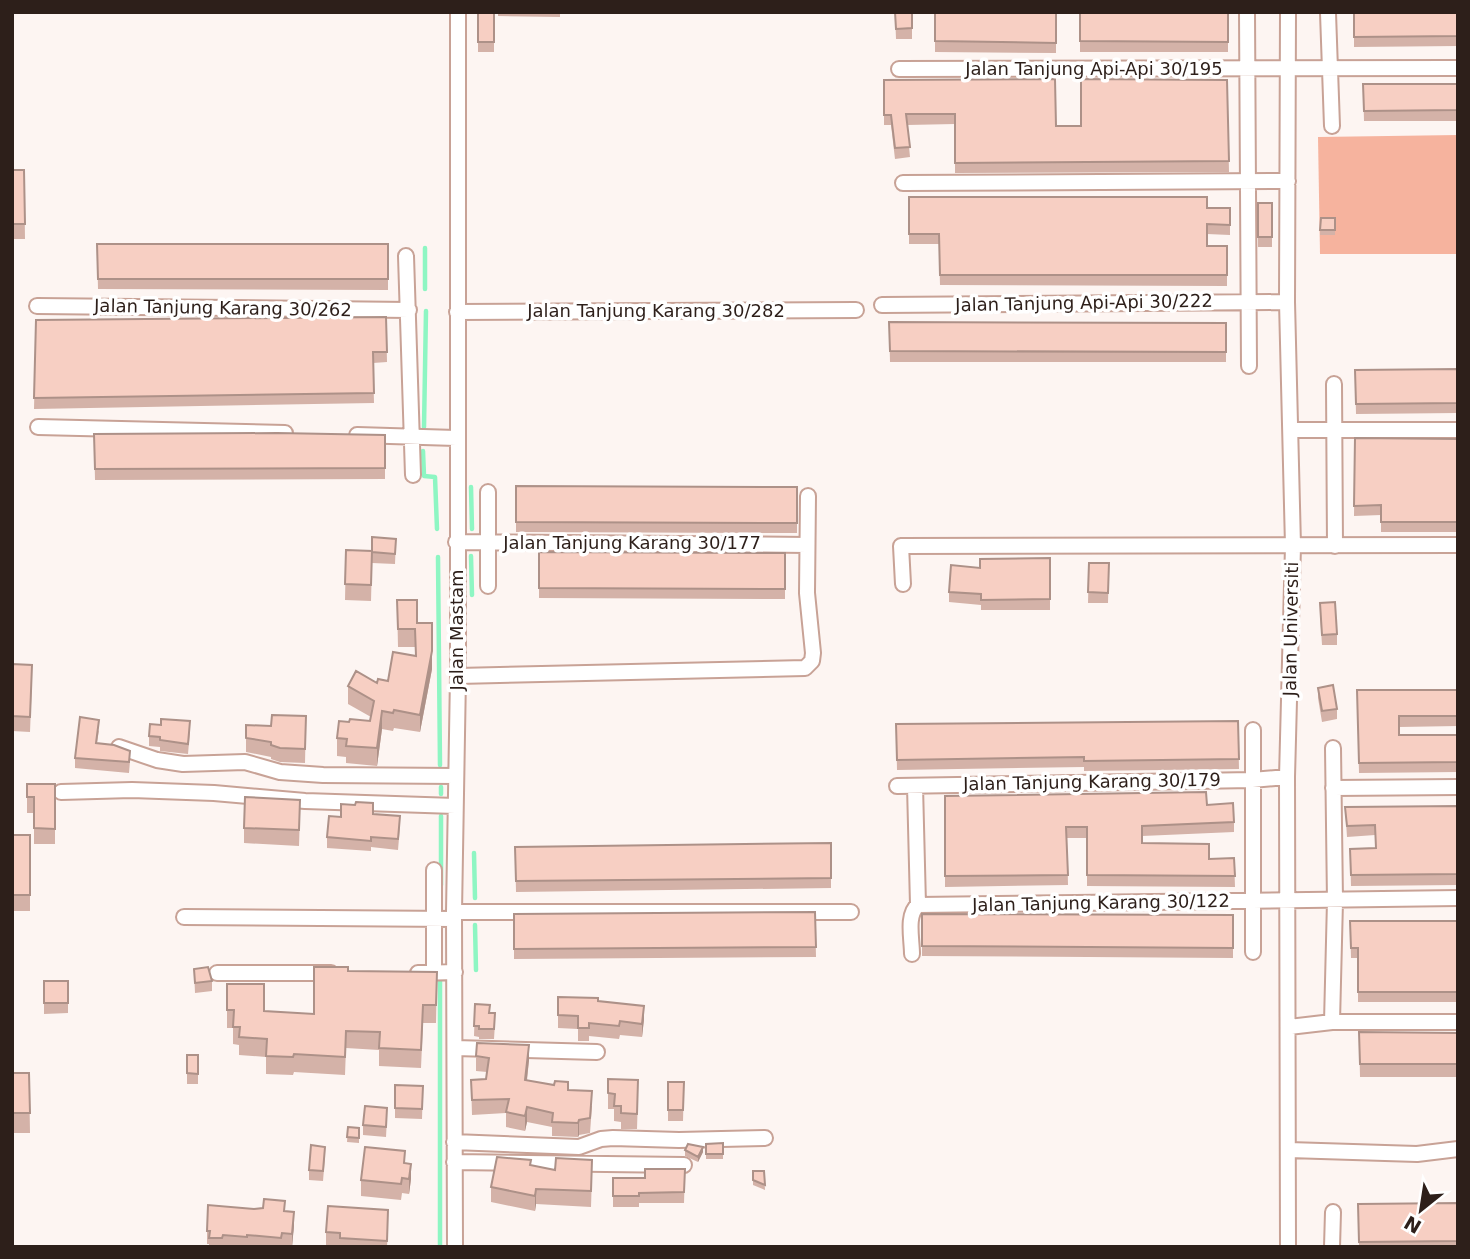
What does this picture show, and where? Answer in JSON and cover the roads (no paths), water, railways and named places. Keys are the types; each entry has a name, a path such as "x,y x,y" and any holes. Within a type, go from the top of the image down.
{"street":[{"name":"Jalan Mastam","path":"455,1247 455,1048 452,972 458,676 457,12"},
{"path":"1247,12 1249,366"},
{"name":"Jalan Universiti","path":"1288,12 1287,302 1293,546 1287,777 1288,1247"},
{"path":"1328,13 1332,126"},
{"name":"Jalan Tanjung Api-Api 30/195","path":"899,69 1458,68"},
{"path":"903,183 1288,181"},
{"path":"406,256 413,475"},
{"name":"Jalan Tanjung Api-Api 30/222","path":"882,305 1287,302"},
{"name":"Jalan Tanjung Karang 30/262","path":"37,306 409,310"},
{"name":"Jalan Tanjung Karang 30/282","path":"457,312 856,310"},
{"path":"1334,384 1335,546"},
{"path":"38,427 302,433"},
{"path":"1291,430 1458,430"},
{"path":"343,435 456,438"},
{"path":"488,492 488,586"},
{"path":"458,676 806,668 812,661 813,653 807,593 808,496"},
{"name":"Jalan Tanjung Karang 30/177","path":"456,542 807,545"},
{"path":"903,584 901,546 1458,545"},
{"path":"1253,730 1253,952"},
{"path":"119,747 157,760 183,764 245,762 281,772 323,775 456,776"},
{"path":"1332,748 1335,901 1332,1022"},
{"name":"Jalan Tanjung Karang 30/179","path":"897,786 1287,777"},
{"path":"912,954 911,925 916,906 915,786"},
{"path":"1333,788 1458,787"},
{"path":"61,792 200,792 305,801 456,806"},
{"path":"433,970 435,870"},
{"name":"Jalan Tanjung Karang 30/122","path":"916,906 1458,898"},
{"path":"184,917 434,918 454,915 851,912"},
{"path":"404,973 433,970 452,972"},
{"path":"217,973 351,973"},
{"path":"1289,1027 1332,1022 1458,1022"},
{"path":"455,1048 597,1052"},
{"path":"454,1142 579,1147 601,1139 613,1138 765,1138"},
{"path":"1289,1150 1417,1154 1458,1149"},
{"path":"454,1162 684,1165"},
{"path":"1332,1247 1333,1212"}],"waterway":[{"path":"425,248 425,289"},
{"path":"424,427 426,311"},
{"path":"423,451 424,476 435,477 437,529"},
{"path":"471,487 472,529"},
{"path":"471,556 472,595"},
{"path":"438,557 440,765"},
{"path":"441,787 441,794"},
{"path":"441,816 441,885"},
{"path":"474,853 475,898"},
{"path":"475,925 476,970"},
{"path":"440,975 440,1247"}]}
